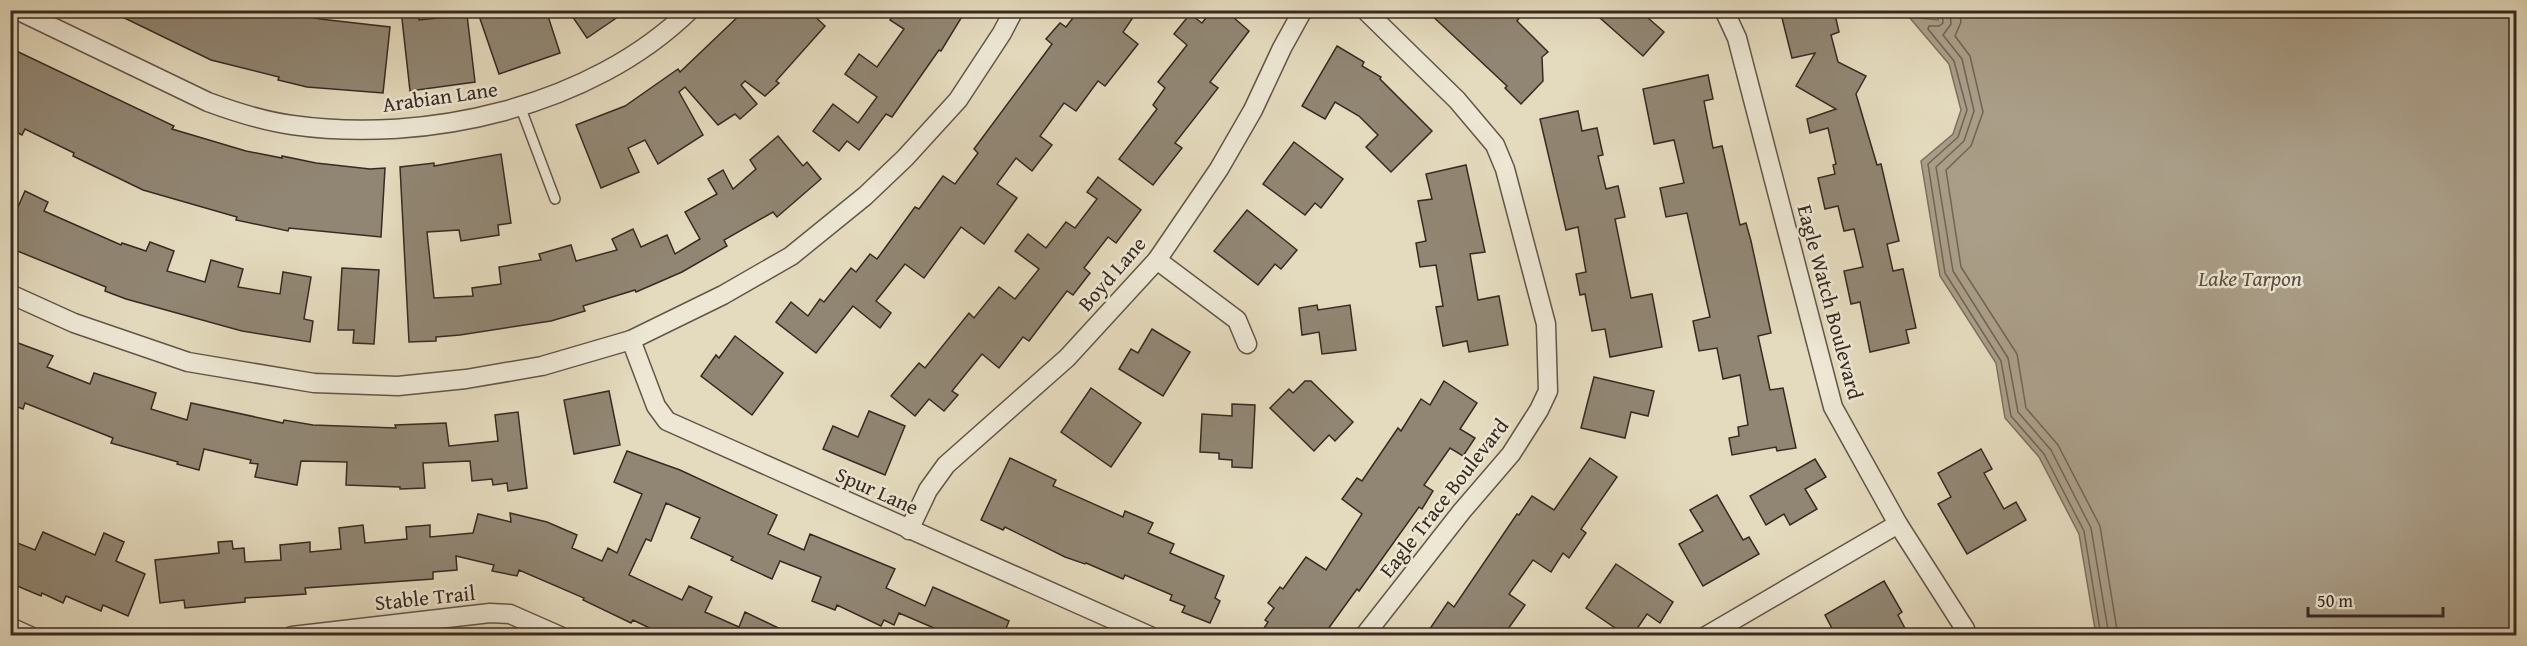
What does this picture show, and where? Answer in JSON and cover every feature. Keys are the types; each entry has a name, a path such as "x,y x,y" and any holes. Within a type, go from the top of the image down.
{"street":[{"name":"Arabian Lane","path":"17,10 208,102 233,111 290,125 334,129 399,129 493,116 579,86 617,65 679,21 690,10"},
{"path":"10,294 74,323 188,362 314,382 398,386 466,379 542,366 631,340 723,295 791,256 865,196 905,158 958,100 1002,33 1014,10"},
{"name":"Boyd Lane","path":"909,530 928,490 946,465 1067,358 1157,260 1219,169 1253,110 1303,10"},
{"name":"Eagle Trace Boulevard","path":"1364,636 1462,511 1511,454 1539,410 1548,391 1546,324 1505,169 1495,145 1457,100 1365,10"},
{"name":"Eagle Watch Boulevard","path":"1724,10 1737,38 1833,407 1898,524 1965,629"},
{"path":"1157,260 1237,320 1247,344"},
{"name":"Spur Lane","path":"631,340 656,406 667,421 1150,636"},
{"path":"1706,636 1898,524"},
{"name":"Stable Trail","path":"292,636 436,627 490,613 510,614 560,636"},
{"path":"10,627 30,636"}],"lane":[{"path":"520,106 555,199"}],"water":[{"name":"Lake Tarpon","path":"1936,11 2516,11 2516,635 2096,635 2079,534 2039,457 2005,418 1996,363 1940,276 1921,161 1953,134 1961,110 1949,64 1909,17 1938,20"}],"building":[{"path":"108,10 286,10 320,19 390,27 383,93 307,87 278,80 279,77 211,60"},
{"path":"401,10 418,10 419,20 467,15 475,82 410,91"},
{"path":"477,10 546,10 560,53 499,74"},
{"path":"568,10 628,10 587,38"},
{"path":"745,10 808,10 825,26 776,81 779,83 765,96 745,81 741,85 757,104 740,119 735,114 718,125 685,87 679,92 703,135 658,164 645,140 628,148 639,172 601,188 576,125 625,106 678,69 680,72"},
{"path":"896,10 966,10 941,51 939,50 892,117 886,114 859,150 847,141 839,151 813,131 833,104 858,123 877,97 845,74 859,54 877,67 904,29 890,20"},
{"path":"1079,10 1138,10 1123,32 1138,44 1105,86 1098,81 1076,111 1064,103 1040,136 1052,145 1032,171 1016,158 997,184 1017,198 984,244 961,227 924,278 905,264 876,301 891,313 880,328 853,306 816,353 776,322 791,302 808,316 820,299 824,302 851,268 856,272 870,254 877,259 915,207 919,209 943,176 955,184 978,153 974,149 1052,44 1046,39 1060,23 1066,27"},
{"path":"1212,10 1225,10 1249,31 1210,82 1218,88 1175,143 1182,148 1153,185 1119,159 1157,109 1153,105 1165,88 1158,82 1187,45 1174,34 1190,14 1202,23"},
{"path":"1426,10 1525,10 1517,21 1548,52 1542,57 1543,81 1521,104 1505,88 1507,86"},
{"path":"1591,10 1639,10 1664,32 1643,56"},
{"path":"1780,10 1834,10 1839,32 1831,35 1838,62 1866,76 1856,94 1877,165 1881,164 1899,241 1887,244 1893,271 1903,269 1916,328 1906,330 1909,343 1870,352 1860,302 1851,304 1844,271 1863,267 1854,229 1844,231 1838,206 1825,209 1818,178 1835,174 1833,165 1836,164 1828,128 1810,133 1807,119 1836,109 1796,86 1815,53 1792,58"},
{"path":"1337,46 1364,62 1362,66 1381,77 1380,79 1432,131 1391,172 1366,147 1378,135 1359,116 1335,102 1325,119 1302,106"},
{"path":"10,48 174,126 172,129 246,151 282,158 282,156 316,163 370,169 385,168 381,237 289,228 288,231 236,220 237,217 143,190 73,156 74,153 25,129 22,135 10,129"},
{"path":"1708,75 1713,99 1704,101 1713,148 1722,146 1740,225 1746,223 1751,241 1771,333 1758,336 1770,390 1783,388 1796,448 1777,451 1776,447 1732,455 1729,438 1739,436 1738,427 1748,425 1740,375 1723,379 1717,348 1699,351 1693,321 1710,317 1687,213 1666,217 1660,188 1684,183 1674,140 1654,144 1643,89"},
{"path":"1578,111 1582,131 1597,128 1603,155 1598,156 1606,189 1618,186 1625,217 1615,219 1631,298 1652,294 1662,347 1610,357 1605,329 1592,331 1585,294 1580,295 1576,274 1586,272 1578,227 1566,230 1540,119"},
{"path":"778,136 803,166 807,162 821,179 777,217 773,212 724,240 727,246 682,272 636,292 635,290 583,306 585,311 551,321 436,337 436,341 409,342 400,167 434,163 434,166 501,154 511,223 498,225 499,235 461,241 459,230 427,232 434,298 473,296 472,288 501,284 499,267 541,260 539,254 571,245 576,261 617,250 612,239 633,229 641,247 667,235 675,254 700,239 685,212 717,194 708,179 723,170 733,189 756,169 750,160"},
{"path":"1294,142 1343,179 1321,208 1315,203 1305,215 1263,184"},
{"path":"1466,165 1485,252 1470,254 1478,300 1499,296 1508,345 1469,352 1467,341 1443,346 1436,307 1443,306 1436,265 1420,267 1416,243 1426,241 1418,201 1432,199 1426,174"},
{"path":"1098,177 1141,210 1116,243 1108,237 1084,268 1090,273 1073,295 1067,291 1029,341 1023,337 999,368 982,354 952,391 958,395 944,411 929,399 915,416 891,396 919,363 925,368 969,313 974,318 999,287 1015,299 1039,269 1015,251 1028,234 1046,248 1066,222 1075,228 1097,199 1087,192"},
{"path":"25,191 48,202 44,211 121,245 122,243 146,251 150,242 174,251 167,271 205,282 211,260 243,269 238,287 280,294 283,272 311,277 304,319 313,321 310,342 242,331 126,299 105,291 106,287 10,248 10,207 17,209"},
{"path":"1247,210 1297,250 1281,269 1275,264 1258,285 1214,251"},
{"path":"342,268 379,270 374,344 353,343 354,330 338,330"},
{"path":"1317,305 1318,310 1350,305 1356,350 1322,354 1319,332 1302,335 1299,308"},
{"path":"1152,329 1190,352 1163,396 1119,369 1131,349 1138,353"},
{"path":"735,336 783,373 752,415 701,376 716,355 719,358"},
{"path":"10,340 53,356 47,367 90,384 94,373 156,393 151,409 187,420 191,403 283,423 284,420 313,425 396,428 395,425 446,423 449,446 498,441 495,415 518,412 527,488 508,491 507,483 493,485 492,479 472,481 470,461 423,463 425,488 400,489 400,487 346,485 347,462 301,461 297,485 255,477 258,464 250,463 251,460 204,449 199,470 177,464 178,462 111,443 113,438 25,403 23,409 10,404"},
{"path":"1594,377 1654,391 1648,416 1631,412 1625,438 1581,428"},
{"path":"1305,381 1311,381 1353,422 1335,441 1329,435 1314,451 1270,408 1289,389 1293,393"},
{"path":"1444,381 1477,403 1460,429 1475,438 1463,456 1450,448 1424,485 1433,491 1422,509 1419,507 1359,591 1357,589 1323,636 1259,636 1268,622 1265,620 1274,608 1268,603 1280,587 1283,589 1306,557 1326,570 1362,514 1342,499 1357,478 1362,481 1398,428 1401,431 1421,399 1430,405"},
{"path":"1091,388 1141,423 1111,467 1061,432"},
{"path":"609,391 620,445 574,454 564,400"},
{"path":"1232,404 1255,405 1252,468 1232,467 1232,460 1219,459 1219,453 1200,452 1202,414 1232,416"},
{"path":"869,411 905,426 885,475 823,449 833,426 858,437"},
{"path":"1981,449 1992,469 1984,473 2004,509 2016,502 2026,520 1967,554 1938,504 1951,497 1938,473"},
{"path":"627,451 680,470 777,515 768,534 804,550 810,534 895,569 886,588 925,606 933,587 1009,621 1003,636 931,636 934,628 899,613 894,625 884,620 881,626 837,605 835,610 812,601 821,577 780,561 772,579 731,560 733,557 691,538 700,518 666,503 651,541 646,539 629,575 682,600 689,586 712,597 705,612 739,627 745,612 795,636 666,636 633,620 631,623 583,600 584,598 519,570 517,576 492,571 494,565 456,556 457,570 433,572 433,579 305,588 306,594 245,598 245,602 185,608 184,600 160,603 155,560 219,553 218,542 232,541 233,549 244,548 245,562 281,560 280,545 310,542 310,552 341,549 339,528 363,525 365,543 407,539 406,527 430,525 430,537 473,533 478,514 511,522 510,513 547,522 577,535 572,548 602,561 608,548 617,553 642,494 614,482"},
{"path":"1010,458 1056,480 1053,486 1123,517 1125,511 1153,523 1148,533 1174,544 1170,553 1224,576 1215,598 1220,601 1210,623 1182,612 1185,606 1170,600 1172,595 1125,575 1123,579 1086,563 1065,557 1005,527 1003,530 981,520"},
{"path":"1590,458 1617,477 1581,529 1586,533 1569,558 1563,553 1551,572 1533,560 1509,594 1525,605 1503,636 1425,636 1448,602 1454,607 1517,514 1519,515 1532,496 1554,510"},
{"path":"1815,459 1826,477 1805,489 1817,509 1790,525 1784,514 1766,525 1750,496"},
{"path":"1717,495 1743,540 1749,537 1759,554 1703,586 1679,544 1703,531 1690,510"},
{"path":"43,532 95,555 104,533 124,542 116,561 145,574 128,616 103,605 101,611 66,596 63,603 42,593 41,596 10,583 10,540 35,550"},
{"path":"1616,564 1673,602 1660,623 1647,614 1632,636 1627,636 1586,608"},
{"path":"1884,581 1902,612 1898,615 1909,636 1836,636 1825,615"}]}
